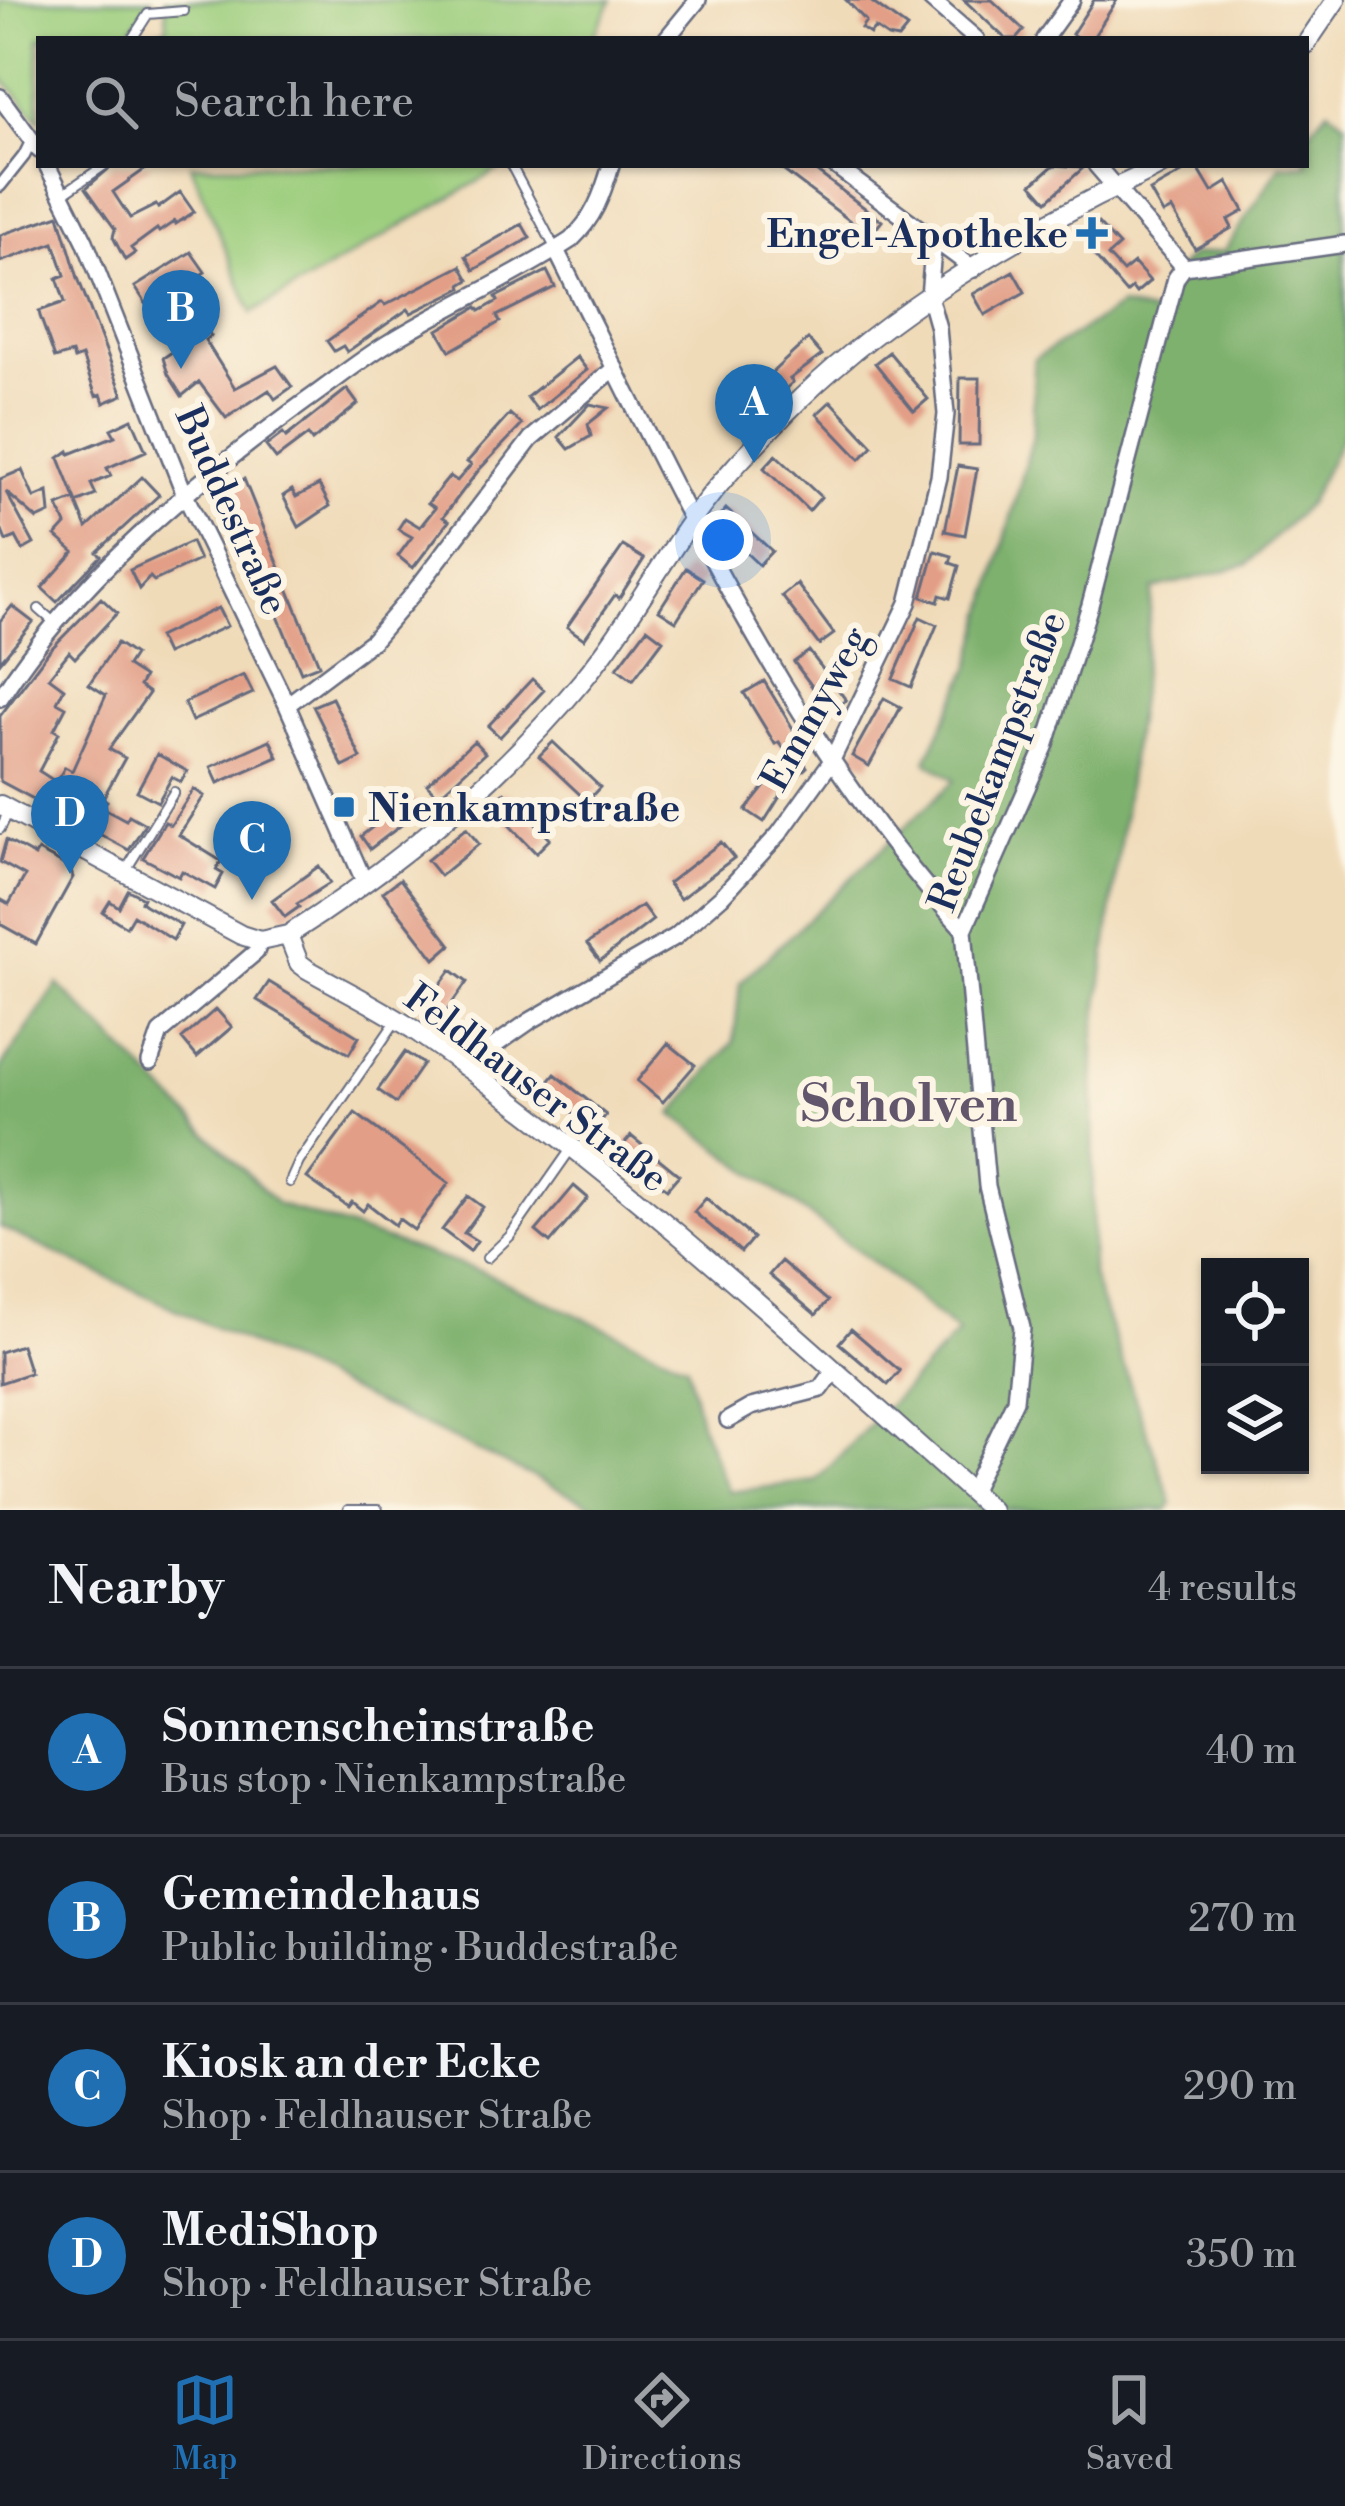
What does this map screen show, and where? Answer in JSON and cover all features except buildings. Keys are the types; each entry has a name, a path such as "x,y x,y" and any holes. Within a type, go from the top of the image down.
{"street":[{"path":"669,36 698,0"},
{"path":"931,0 973,36"},
{"path":"1046,36 1072,0"},
{"path":"1309,40 1336,0"},
{"path":"0,97 36,139"},
{"path":"0,186 36,141"},
{"name":"Buddestraße","path":"49,168 86,241 185,495 287,705 364,881"},
{"path":"0,698 104,571 185,495 248,443 383,346 556,250 589,223 610,168"},
{"path":"838,168 974,269"},
{"path":"1099,168 1184,267 1345,244"},
{"path":"5,807 241,935 260,941 288,935 364,881 490,778 580,683 641,602 692,519 789,410 852,353 929,296 1155,168"},
{"name":"Emmyweg","path":"464,1067 530,1022 675,938 779,834 831,762 908,603 935,497 946,414 938,328 929,296 934,239"},
{"path":"556,250 692,519 831,762 920,882 964,930"},
{"name":"Reubekampstraße","path":"971,1492 1015,1400 1022,1328 987,1186 964,930 1045,747 1090,604 1176,278 1184,267"},
{"path":"287,705 372,641 531,440 615,368"},
{"name":"Feldhauser Straße","path":"288,935 307,969 397,1019 572,1148 991,1510"},
{"path":"149,1061 160,1033 256,952 260,941"},
{"path":"728,1420 751,1407 821,1389 834,1371"}],"lane":[{"path":"134,36 148,14 184,11"},
{"path":"63,194 101,168"},
{"path":"513,168 556,250"},
{"path":"39,609 56,624"},
{"path":"125,872 174,792"},
{"path":"0,829 5,807"},
{"path":"290,1182 397,1019"},
{"path":"487,1258 510,1236 572,1148"},
{"path":"348,1510 378,1510"}],"green space":[{"path":"0,0 151,0 127,36 36,36 36,117 0,75"},
{"path":"165,0 612,0 594,36 147,36 167,28"},
{"path":"1328,109 1345,122 1345,431 1309,502 1247,565 1153,589 1094,1043 1092,1276 1172,1503 1167,1510 604,1510 0,1227 0,1069 58,984 277,1204 482,1272 687,1365 700,1422 729,1492 816,1481 958,1333 879,1267 673,1114 734,1041 740,983 955,780 926,761 971,666 1033,436 1034,359 1121,306 1162,316 1171,277 1191,255 1224,251 1279,168 1309,168 1309,131"},
{"path":"192,168 501,168 252,313"}],"place":[{"name":"Engel-Apotheke","path":"1092,233"},
{"name":"Gemeindehaus","path":"181,369"},
{"name":"Sonnenscheinstraße","path":"754,463"},
{"name":"Nienkampstraße","path":"344,807"},
{"name":"MediShop","path":"70,874"},
{"name":"Kiosk an der Ecke","path":"252,900"}],"district":[{"name":"Scholven","path":"909,1103"}]}
